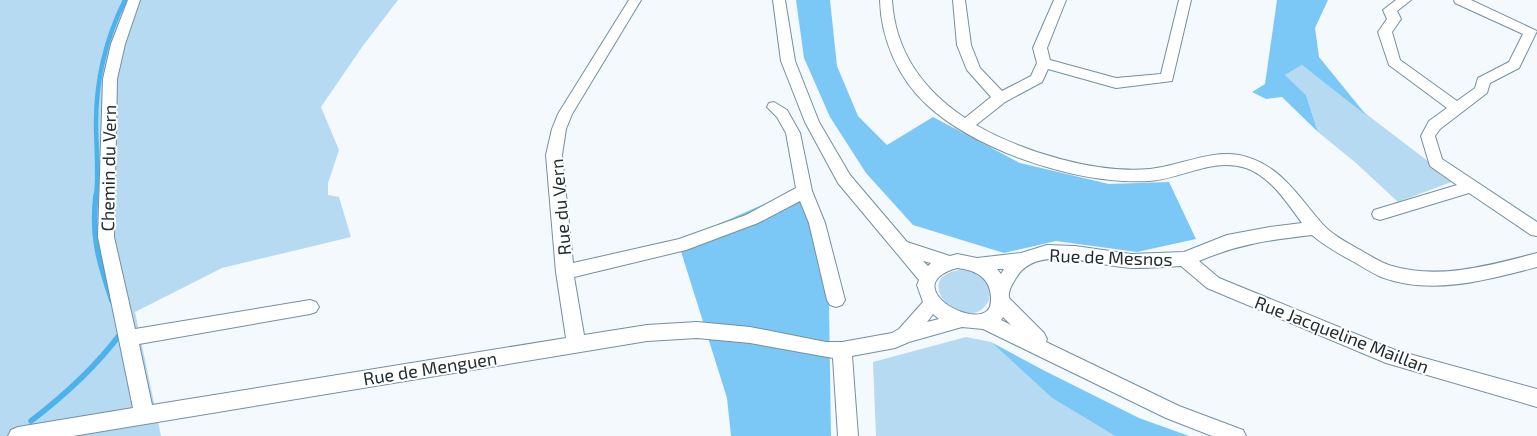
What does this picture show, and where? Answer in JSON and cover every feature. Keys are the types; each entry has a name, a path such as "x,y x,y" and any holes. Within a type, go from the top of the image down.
{"street":[{"name":"Chemin du Vern","path":"134,0 118,44 110,79 106,237 142,399 143,416"},
{"name":"Rue du Vern","path":"576,345 565,272 554,155 559,129 565,114 635,0"},
{"path":"780,0 780,16 788,61 812,122 844,179 928,278"},
{"path":"886,0 890,36 906,67 931,100 966,125 1019,150 1058,164 1101,172 1149,175 1212,160 1240,161 1260,168 1277,179 1316,228 1347,251 1389,273 1429,280 1469,277 1537,260"},
{"path":"958,0 964,45 974,70 1000,98"},
{"path":"966,125 1000,98 1037,79 1044,63 1040,48 1060,0"},
{"path":"1044,63 1116,83 1166,78 1185,0"},
{"path":"1406,0 1390,10 1394,19 1385,32 1394,62 1456,108"},
{"path":"1460,0 1531,32 1514,65 1484,81 1482,90 1434,125 1428,136 1435,162 1537,230"},
{"path":"774,107 783,112 796,142 804,191 817,223 836,300"},
{"path":"1380,214 1472,186"},
{"path":"565,272 680,245 752,220 804,191"},
{"name":"Rue de Mesnos","path":"976,265 1021,260 1048,252 1075,253 1131,261 1185,259 1227,242 1316,228"},
{"path":"903,247 948,262 967,262 992,275 1000,296 1026,329 1072,364"},
{"name":"Rue Jacqueline Maillan","path":"1185,259 1213,283 1393,357 1537,398"},
{"path":"985,321 996,314 1000,296 1013,268 1021,260"},
{"path":"948,262 940,265 928,278 926,290 932,303 939,311 959,321 985,321 1173,412 1236,436"},
{"path":"905,335 932,303"},
{"path":"128,338 310,308"},
{"name":"Rue de Menguen","path":"18,436 647,333 698,330 750,335 826,350 842,350 895,340 905,335 959,321"},
{"path":"842,350 848,436"}],"shaded area":[{"path":"0,0 398,0 362,47 321,107 339,150 328,183 328,195 339,197 351,237 222,268 135,312 161,436 0,436"},
{"path":"796,0 830,0 837,66 858,116 887,145 933,117 1020,163 1109,184 1169,182 1196,239 1137,252 1056,241 1004,253 913,225 866,173 830,117 804,58"},
{"path":"1277,0 1328,0 1315,28 1319,57 1367,116 1302,65 1285,75 1306,95 1318,132 1282,97 1266,99 1252,92 1265,84"},
{"path":"1302,65 1454,181 1398,202 1356,163 1318,132 1306,95 1285,75"},
{"path":"800,188 829,304 831,436 731,436 727,398 678,242"},
{"path":"960,270 977,275 986,283 990,294 989,300 980,311 969,313 957,310 947,303 940,294 939,284 945,275"},
{"path":"966,337 991,342 1052,398 1115,436 876,436 873,362"},
{"path":"991,342 1139,418 1189,436 1115,436 1052,398"}],"waterway":[{"path":"96,196 96,107 100,75 107,44 125,0"},
{"path":"96,195 95,237 103,274 112,301"},
{"path":"31,421 79,380 101,358 121,333"}]}
